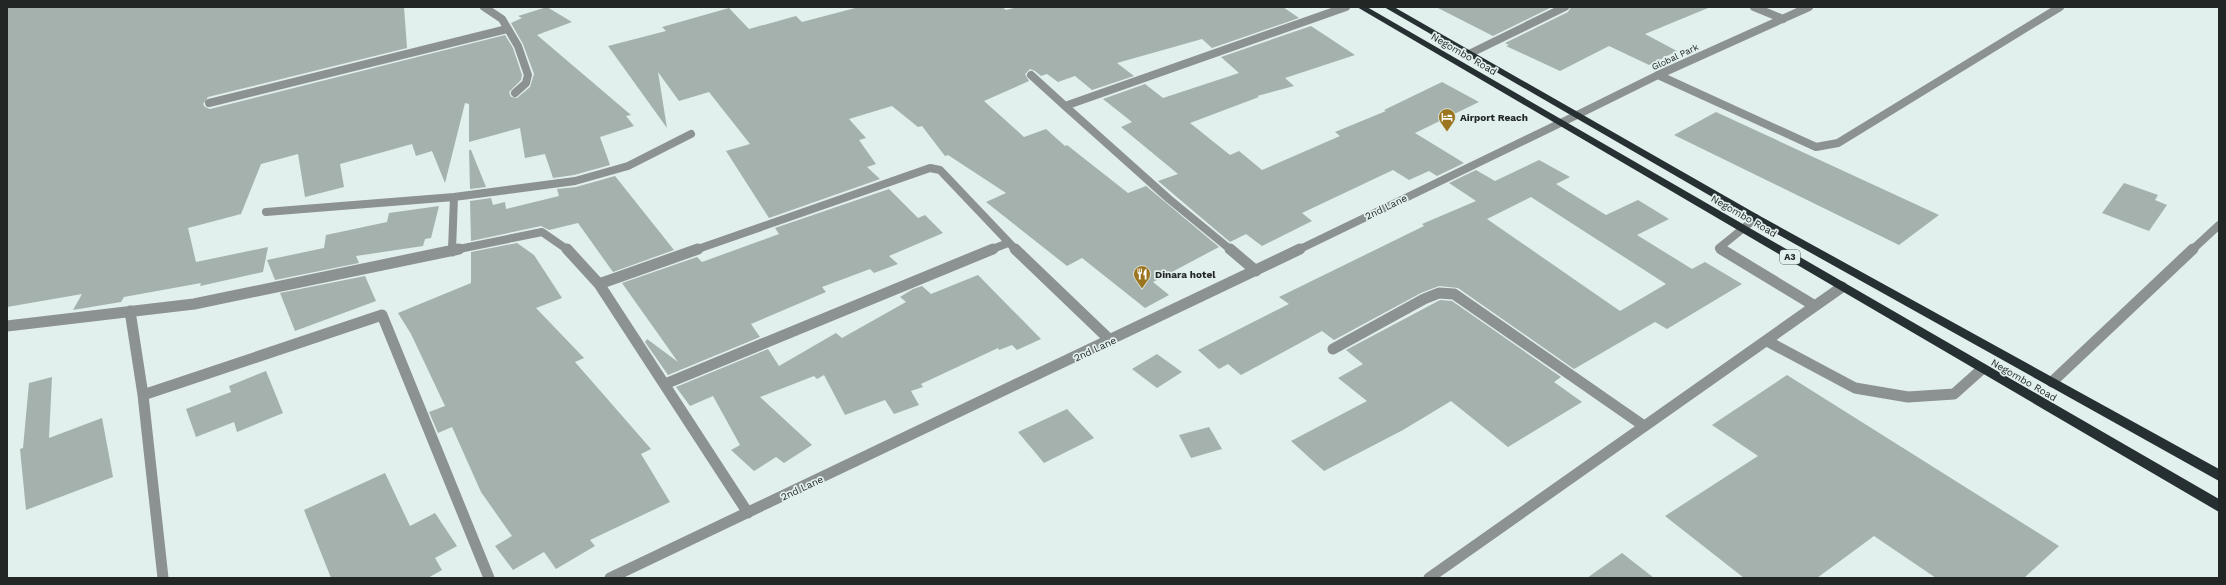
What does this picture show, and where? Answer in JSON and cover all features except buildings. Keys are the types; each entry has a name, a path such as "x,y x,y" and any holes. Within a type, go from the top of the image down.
{"highway":[{"name":"Negombo Road","path":"1361,7 2219,506"},
{"name":"Negombo Road","path":"1388,7 1756,218 2219,476"}],"street":[{"path":"484,7 502,20 518,46 528,75 526,83 515,93"},
{"path":"1065,106 1346,7"},
{"path":"1469,54 1565,7"},
{"path":"1754,7 1783,19"},
{"name":"Global Park","path":"1577,115 1658,75 1809,7"},
{"path":"1658,75 1816,147 1830,146 1838,143 2060,7"},
{"path":"209,103 507,29"},
{"path":"1031,75 1169,199 1256,271"},
{"name":"2nd Lane","path":"610,578 1111,341 1577,115"},
{"path":"266,212 454,197 576,181 628,166 691,134"},
{"path":"599,284 930,168 940,170 1008,243 1111,341"},
{"path":"452,251 454,197"},
{"path":"1756,218 1719,248 1814,306"},
{"path":"2052,382 2219,225"},
{"path":"7,326 194,304 542,232 572,253 599,284 748,513"},
{"path":"665,384 1008,243"},
{"path":"1429,578 1644,426 1767,342 1814,306 1842,287"},
{"path":"1333,349 1424,299 1439,293 1454,294 1644,426"},
{"path":"130,311 143,395 163,578"},
{"path":"143,395 382,315 489,578"},
{"path":"1767,342 1855,388 1908,397 1954,394 1982,369"}],"place":[{"name":"Airport Reach","path":"1447,132"},
{"name":"Dinara hotel","path":"1142,289"}]}
